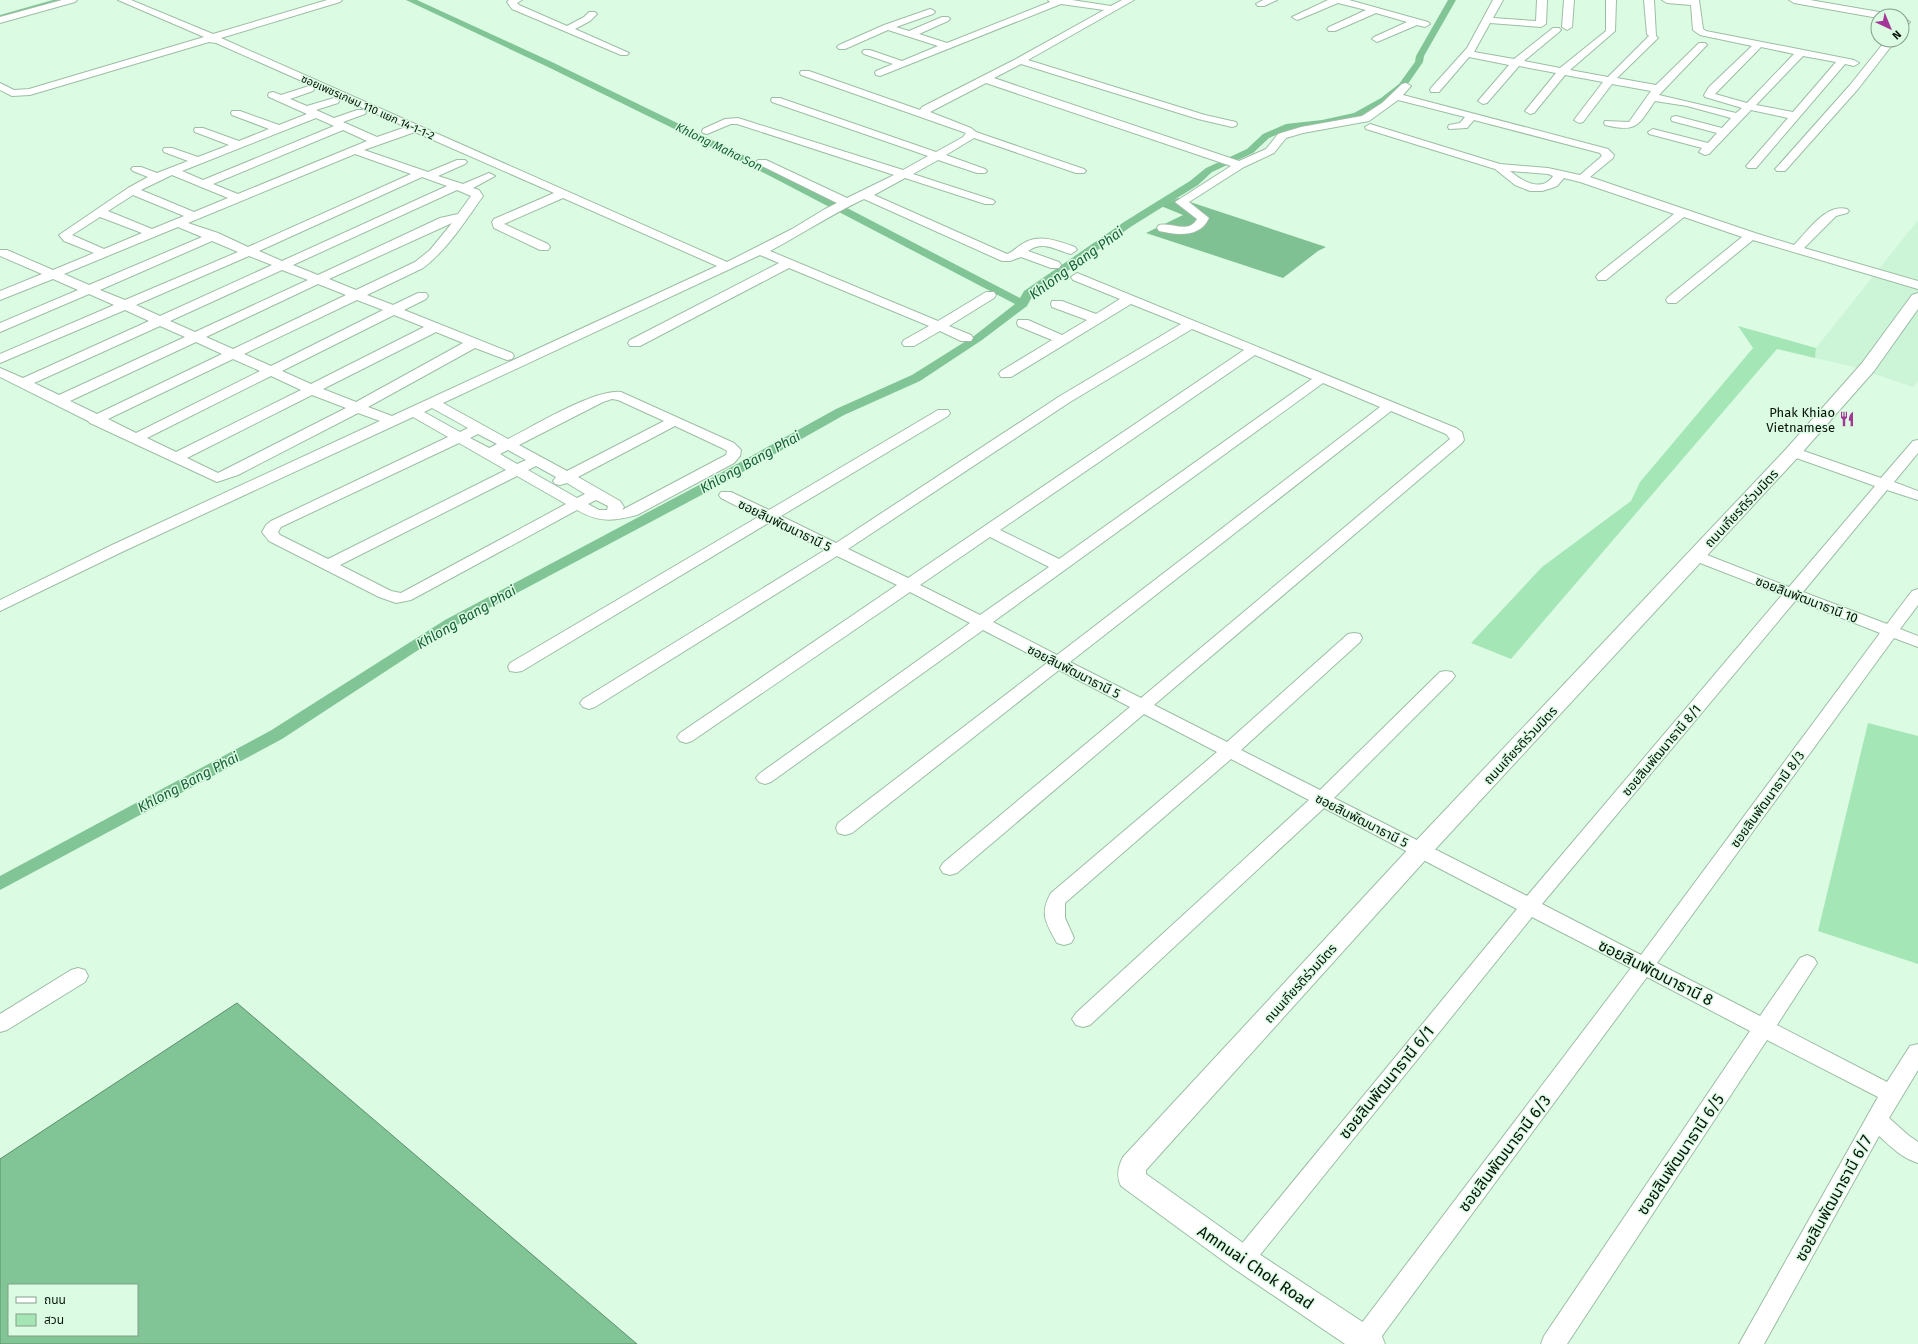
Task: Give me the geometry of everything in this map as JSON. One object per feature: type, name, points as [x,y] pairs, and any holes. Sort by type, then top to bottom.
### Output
[{"type":"street","points":[[0,20],[72,0]]},
{"type":"street","points":[[123,0],[209,38],[337,0]]},
{"type":"street","points":[[517,0],[511,4],[624,53]]},
{"type":"street","points":[[880,73],[1059,0],[1113,9]]},
{"type":"street","points":[[925,114],[925,111],[929,107],[1020,61],[1129,0]]},
{"type":"street","points":[[1261,4],[1272,0]]},
{"type":"street","points":[[1297,16],[1338,0],[1425,24]]},
{"type":"street","points":[[1435,90],[1468,54],[1498,0]]},
{"type":"street","points":[[1487,20],[1541,24],[1542,0]]},
{"type":"street","points":[[1567,27],[1569,0]]},
{"type":"street","points":[[1530,111],[1563,71],[1609,32],[1611,0]]},
{"type":"street","points":[[1579,120],[1610,80],[1652,36],[1649,0]]},
{"type":"street","points":[[1668,0],[1694,1],[1699,32],[1716,37],[1848,62],[1796,116],[1752,166]]},
{"type":"street","points":[[1794,0],[1870,13]]},
{"type":"street","points":[[1332,29],[1375,10]]},
{"type":"street","points":[[1556,10],[1568,12]]},
{"type":"street","points":[[842,48],[887,27],[930,12]]},
{"type":"street","points":[[568,29],[587,19],[592,14]]},
{"type":"street","points":[[910,34],[945,19]]},
{"type":"street","points":[[1377,39],[1415,22]]},
{"type":"street","points":[[887,27],[947,46]]},
{"type":"street","points":[[1483,101],[1517,62],[1556,30]]},
{"type":"street","name":"ซอยเพชรเกษม 110 แยก 14-1-1-2","points":[[0,86],[12,93],[30,92],[209,38],[218,40],[726,266]]},
{"type":"street","points":[[1608,123],[1626,126],[1633,124],[1655,93],[1702,45]]},
{"type":"street","points":[[1758,45],[1713,89],[1709,95],[1725,101],[1796,116]]},
{"type":"street","points":[[1781,169],[1854,87],[1885,48]]},
{"type":"street","points":[[867,52],[902,64]]},
{"type":"street","points":[[1652,132],[1707,149],[1800,53]]},
{"type":"street","points":[[1468,54],[1610,80],[1689,104],[1739,117]]},
{"type":"street","points":[[1020,61],[1202,117],[1232,124]]},
{"type":"street","points":[[805,73],[925,114],[967,130],[972,134],[1080,170]]},
{"type":"street","points":[[985,79],[1233,162]]},
{"type":"street","points":[[1163,228],[1178,231],[1193,228],[1198,225],[1202,218],[1181,202],[1233,162],[1270,151],[1274,148],[1278,140],[1287,134],[1365,119],[1396,96],[1406,86]]},
{"type":"street","points":[[309,89],[277,96],[338,124],[381,139]]},
{"type":"street","points":[[1396,96],[1597,148],[1607,153],[1607,158],[1586,174],[1583,179]]},
{"type":"street","points":[[776,100],[981,171]]},
{"type":"street","points":[[104,253],[68,238],[65,235],[132,190],[157,177],[279,129],[334,101]]},
{"type":"street","points":[[203,184],[338,124],[361,112]]},
{"type":"street","points":[[236,113],[279,129]]},
{"type":"street","points":[[1454,127],[1463,126],[1472,116]]},
{"type":"street","points":[[1676,119],[1724,132]]},
{"type":"street","points":[[707,131],[729,121],[738,121],[989,202]]},
{"type":"street","points":[[2,294],[353,150],[413,127]]},
{"type":"street","points":[[1370,127],[1499,168],[1537,169],[1583,179],[1752,236],[1918,285]]},
{"type":"street","points":[[199,130],[239,145]]},
{"type":"street","points":[[1518,142],[1532,132]]},
{"type":"street","points":[[0,606],[118,548],[760,250],[796,232],[839,207],[865,195],[967,139],[972,134]]},
{"type":"street","points":[[168,150],[198,161]]},
{"type":"street","points":[[95,420],[423,262],[478,196],[476,193],[460,187],[353,150]]},
{"type":"street","points":[[0,359],[424,175],[461,162]]},
{"type":"street","points":[[762,162],[839,207]]},
{"type":"street","points":[[1499,168],[1519,183],[1534,188],[1548,186],[1555,183],[1560,174]]},
{"type":"street","points":[[137,169],[157,177]]},
{"type":"street","points":[[171,171],[238,198]]},
{"type":"street","points":[[23,383],[284,265],[460,187],[489,176]]},
{"type":"street","points":[[132,190],[193,216]]},
{"type":"street","points":[[544,247],[498,225],[498,222],[562,194]]},
{"type":"street","points":[[865,195],[1006,258],[1010,258],[1030,245],[1042,242],[1071,250]]},
{"type":"street","points":[[1796,249],[1832,214],[1843,211]]},
{"type":"street","points":[[99,212],[151,234]]},
{"type":"street","points":[[1602,277],[1682,213]]},
{"type":"street","points":[[58,401],[321,280],[444,221],[462,216]]},
{"type":"street","points":[[178,223],[214,236],[507,356]]},
{"type":"street","points":[[0,328],[214,236]]},
{"type":"street","points":[[1672,300],[1752,236]]},
{"type":"street","points":[[760,250],[966,338]]},
{"type":"street","points":[[1019,252],[1055,266]]},
{"type":"street","points":[[3,253],[125,305],[387,423]]},
{"type":"street","points":[[635,343],[789,263]]},
{"type":"street","points":[[950,868],[1457,440],[1458,435],[1451,431],[1077,277]]},
{"type":"street","points":[[909,343],[990,295]]},
{"type":"street","points":[[135,439],[422,296]]},
{"type":"street","name":"ถนนเกียรติร่วมมิตร","points":[[1143,1188],[1131,1178],[1133,1165],[1421,850],[1793,452],[1868,367],[1918,298]]},
{"type":"street","points":[[1006,374],[1130,299]]},
{"type":"street","points":[[1057,304],[1097,319]]},
{"type":"street","points":[[1022,323],[1063,340]]},
{"type":"street","points":[[589,703],[836,550],[1065,399],[1191,324]]},
{"type":"street","points":[[176,458],[435,327]]},
{"type":"street","points":[[0,372],[211,476],[221,478],[349,407],[475,342]]},
{"type":"street","points":[[686,737],[1253,350]]},
{"type":"street","points":[[764,778],[1322,378]]},
{"type":"street","points":[[413,411],[596,515],[620,515],[632,512],[729,460],[733,456],[734,450],[729,446],[621,396],[612,395],[598,399],[489,454]]},
{"type":"street","points":[[432,402],[615,504],[616,507],[613,514]]},
{"type":"street","points":[[845,828],[1059,663],[1236,523],[1389,406]]},
{"type":"street","points":[[516,667],[943,413]]},
{"type":"street","points":[[548,488],[675,421]]},
{"type":"street","points":[[479,428],[283,520],[270,528],[270,532],[274,538],[386,594],[396,598],[405,597],[596,494]]},
{"type":"street","name":"ซอยสินพัฒนาธานี 8/1","points":[[1530,906],[1918,444]]},
{"type":"street","points":[[1793,452],[1918,496]]},
{"type":"street","points":[[328,565],[536,460]]},
{"type":"street","name":"ซอยสินพัฒนาธานี 5","points":[[726,495],[909,585],[1421,850]]},
{"type":"street","points":[[990,530],[1060,566]]},
{"type":"street","name":"ซอยสินพัฒนาธานี 10","points":[[1696,556],[1918,642]]},
{"type":"street","name":"ซอยสินพัฒนาธานี 8/3","points":[[1644,966],[1918,594]]},
{"type":"street","points":[[1064,938],[1054,918],[1054,907],[1058,898],[1229,751],[1354,638]]},
{"type":"street","points":[[1083,1019],[1322,799],[1446,676]]},
{"type":"street","name":"ซอยสินพัฒนาธานี 8","points":[[1421,850],[1891,1094]]},
{"type":"street","name":"ซอยสินพัฒนาธานี 6/1","points":[[1243,1259],[1530,906]]},
{"type":"street","name":"ซอยสินพัฒนาธานี 6/5","points":[[1553,1344],[1807,963]]},
{"type":"street","name":"ซอยสินพัฒนาธานี 6/3","points":[[1367,1342],[1644,966]]},
{"type":"street","points":[[0,1024],[78,976]]},
{"type":"street","name":"ซอยสินพัฒนาธานี 6/7","points":[[1751,1344],[1891,1094],[1918,1052]]},
{"type":"street","points":[[1877,1120],[1900,1142],[1918,1154]]},
{"type":"street","name":"Amnuai Chok Road","points":[[1143,1188],[1243,1259],[1367,1342]]},
{"type":"shaded area","points":[[1178,198],[1326,247],[1318,251],[1283,278],[1146,233],[1183,215],[1161,206]]},
{"type":"shaded area","points":[[1918,220],[1918,381],[1913,387],[1854,367],[1815,358],[1816,348]]},
{"type":"shaded area","points":[[237,1003],[637,1344],[0,1344],[0,1159]]},
{"type":"green space","points":[[1738,326],[1816,348],[1815,358],[1777,349],[1511,659],[1471,643],[1542,567],[1631,501],[1640,482],[1753,348]]},
{"type":"green space","points":[[1868,723],[1918,736],[1918,964],[1818,931]]},
{"type":"waterway","points":[[0,18],[62,0]]},
{"type":"waterway","name":"Khlong Maha Son","points":[[410,0],[551,65],[774,174],[1023,304]]},
{"type":"waterway","name":"Khlong Bang Phai","points":[[1023,304],[1028,293],[1128,224],[1194,183],[1209,170],[1250,151],[1266,136],[1286,127],[1322,123],[1357,115],[1384,100],[1402,86],[1419,62],[1420,56],[1452,0]]},
{"type":"waterway","name":"Khlong Bang Phai","points":[[0,884],[276,735],[450,623],[704,488],[840,412],[916,378],[978,338],[1023,304]]},
{"type":"place","name":"Phak Khiao Vietnamese","points":[[1847,419]]}]
